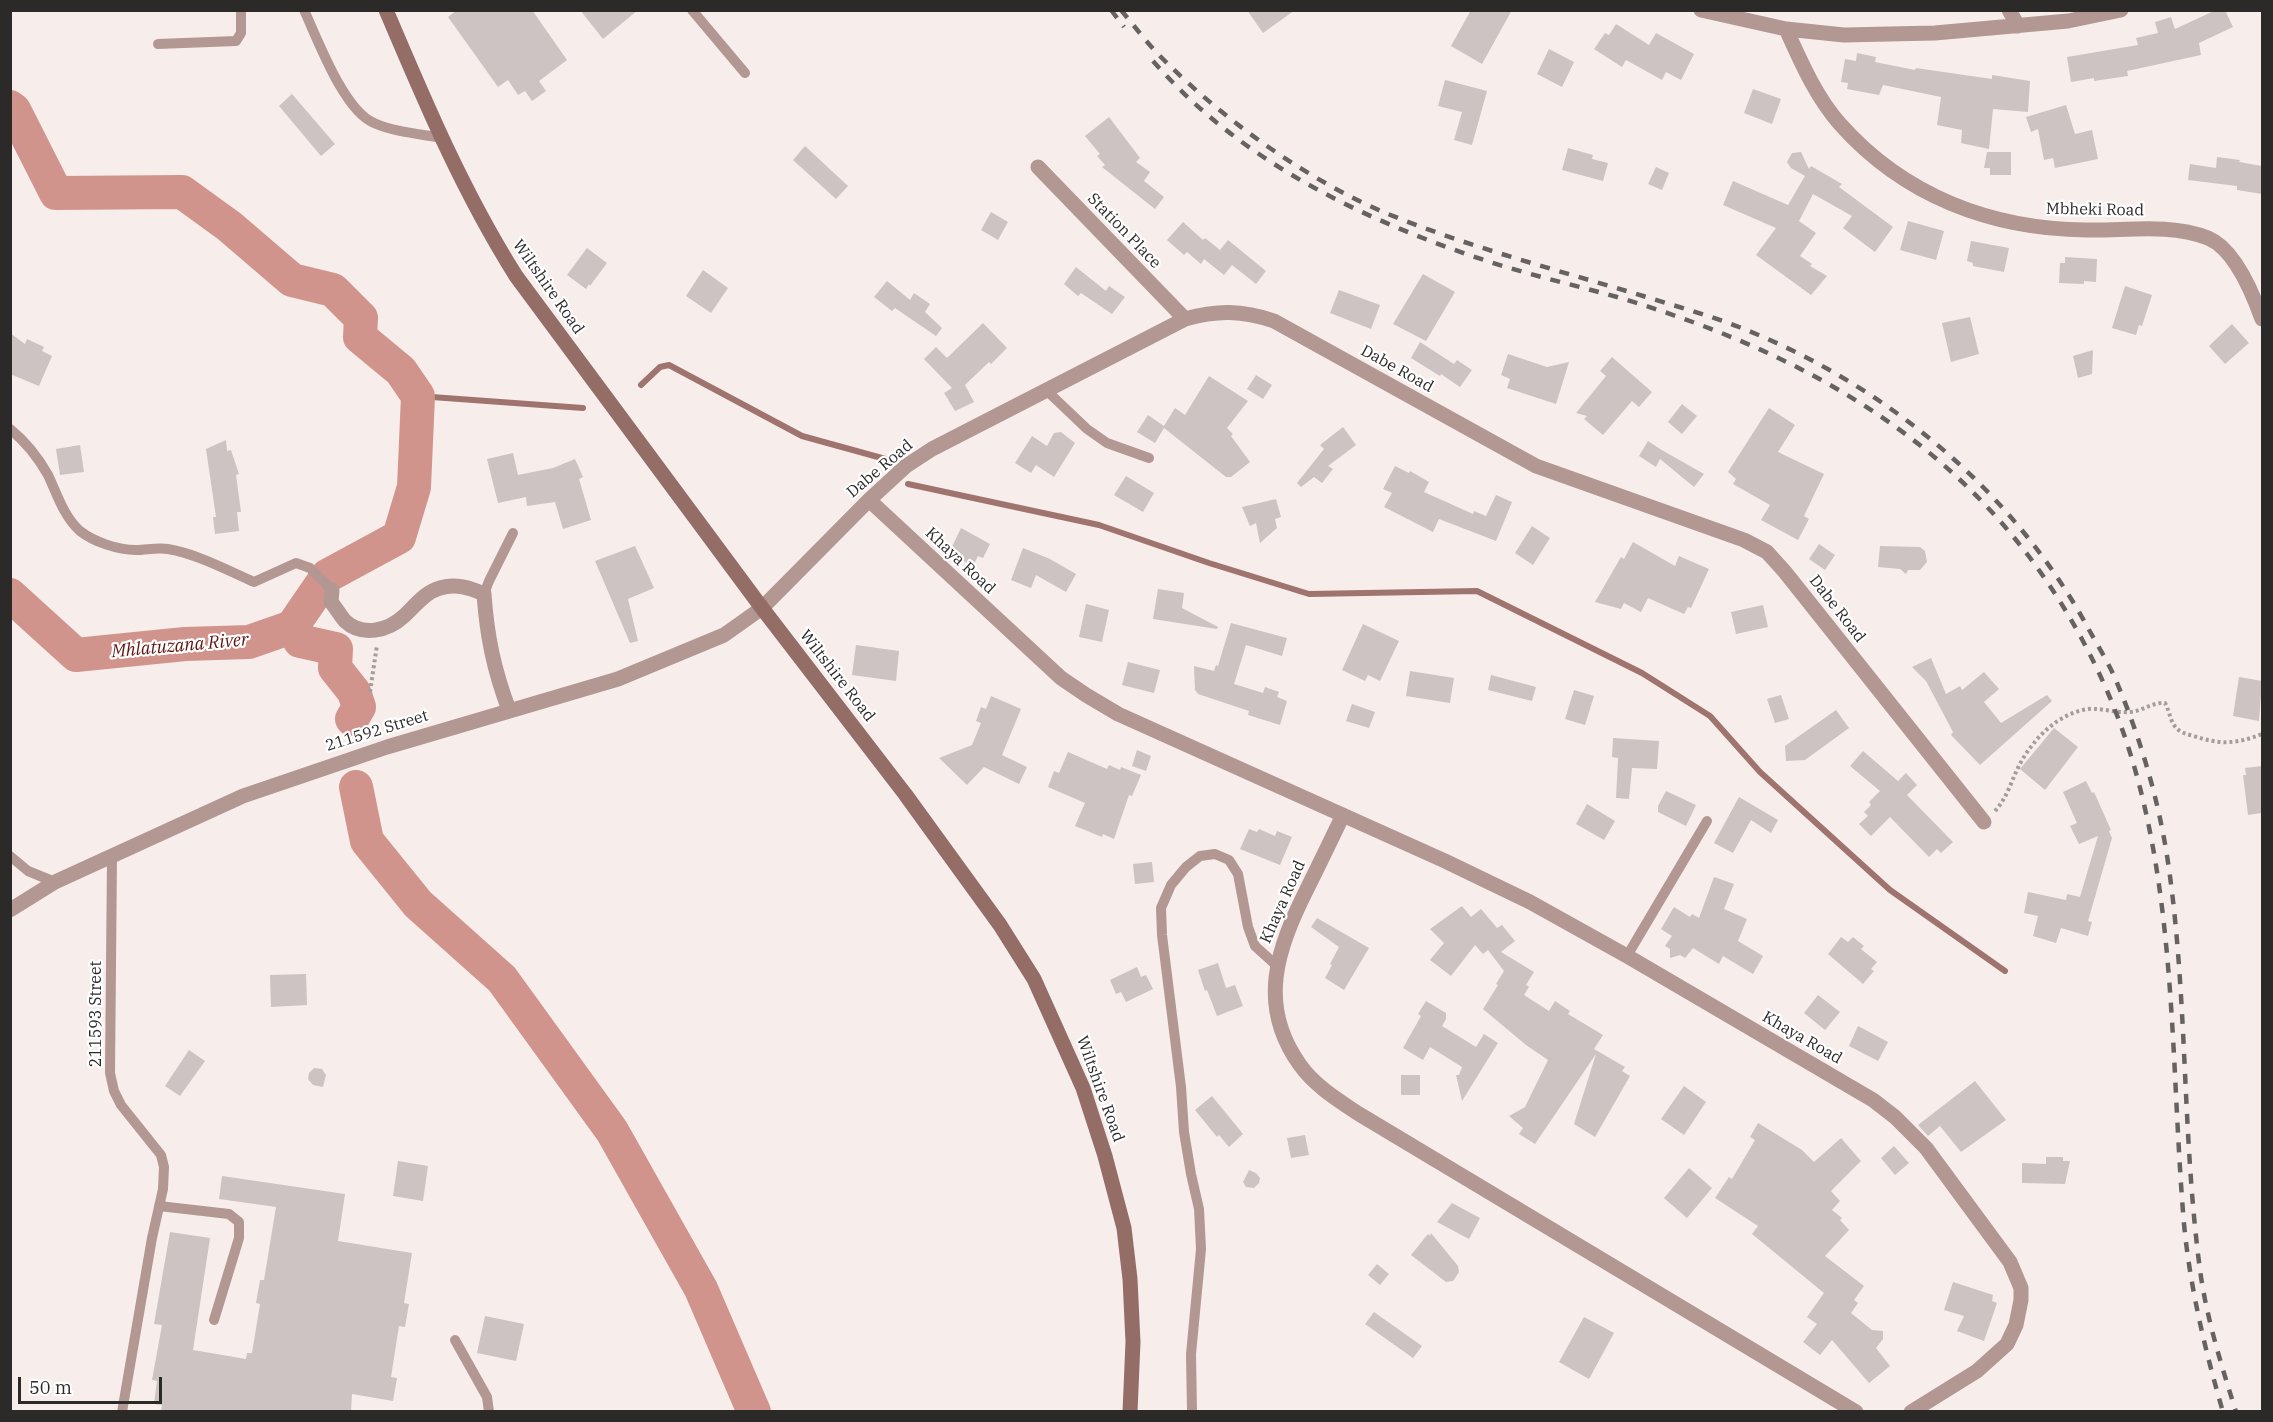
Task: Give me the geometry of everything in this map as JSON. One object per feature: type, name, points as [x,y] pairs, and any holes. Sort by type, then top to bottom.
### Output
[{"type":"street","name":"Wiltshire Road","points":[[386,10],[442,138],[490,235],[516,276],[762,608],[906,794],[1000,925],[1034,979],[1083,1088],[1105,1156],[1124,1228],[1130,1279],[1132,1331],[1130,1412]]},
{"type":"street","points":[[1701,10],[1786,29],[1844,35],[1935,33],[2018,26],[2068,21],[2121,10]]},
{"type":"street","points":[[2009,10],[2018,26]]},
{"type":"street","name":"Mbheki Road","points":[[1786,29],[1809,78],[1840,124],[1879,163],[1922,190],[1967,210],[2009,224],[2088,230],[2135,228],[2188,232],[2210,239],[2231,258],[2244,276],[2262,319]]},
{"type":"street","name":"Station Place","points":[[1038,167],[1185,320]]},
{"type":"street","name":"Dabe Road","points":[[762,608],[869,500],[906,466],[932,449],[1185,320],[1201,314],[1251,313],[1274,321],[1536,466],[1726,532],[1767,552],[1984,822]]},
{"type":"street","name":"Khaya Road","points":[[869,500],[1033,653],[1086,695],[1118,714],[1519,897],[1628,956],[1873,1100],[1895,1117],[1926,1148],[2010,1262],[2021,1288],[2016,1325],[2007,1344],[1977,1371],[1911,1412]]},
{"type":"street","points":[[332,590],[331,602],[346,622],[370,631],[380,630],[397,622],[423,598],[439,588],[455,585],[468,587],[484,594],[489,646],[497,678],[509,710]]},
{"type":"street","name":"211592 Street","points":[[10,910],[55,882],[243,796],[387,747],[618,679],[724,635],[762,608]]},
{"type":"street","name":"Khaya Road","points":[[1343,815],[1295,912],[1276,964],[1275,1008],[1284,1038],[1300,1066],[1327,1092],[1472,1183],[1856,1412]]},
{"type":"lane","points":[[158,44],[236,41],[241,33],[241,10]]},
{"type":"lane","points":[[304,10],[347,100],[361,116],[374,124],[442,138]]},
{"type":"lane","points":[[692,10],[745,73]]},
{"type":"lane","points":[[1046,390],[1087,429],[1107,443],[1149,458]]},
{"type":"lane","points":[[10,429],[38,458],[69,517],[79,530],[90,538],[116,548],[167,549],[194,557],[254,582],[296,563],[310,568],[332,590]]},
{"type":"lane","points":[[484,594],[513,533]]},
{"type":"lane","points":[[1628,956],[1707,821]]},
{"type":"lane","points":[[1192,1412],[1191,1354],[1201,1248],[1199,1209],[1184,1132],[1181,1088],[1161,934],[1161,908],[1171,885],[1186,867],[1200,856],[1215,854],[1229,860],[1238,874],[1248,927],[1255,946],[1276,964]]},
{"type":"lane","points":[[10,856],[28,872],[55,882]]},
{"type":"lane","name":"211593 Street","points":[[112,857],[110,1073],[114,1091],[121,1105],[162,1155],[164,1178],[159,1206]]},
{"type":"lane","points":[[122,1412],[159,1206],[230,1214],[239,1222],[239,1238],[214,1320]]},
{"type":"lane","points":[[455,1340],[487,1397],[489,1412]]},
{"type":"path","points":[[370,692],[380,630]]},
{"type":"path","points":[[1984,822],[2000,806],[2022,760],[2040,737],[2054,723],[2070,715],[2088,710],[2128,712],[2157,703],[2165,703],[2175,727],[2198,738],[2215,743],[2228,743],[2262,734]]},
{"type":"building","points":[[457,10],[532,10],[567,60],[539,81],[546,91],[532,101],[525,91],[518,95],[508,80],[498,87],[448,17]]},
{"type":"building","points":[[580,10],[638,10],[603,39]]},
{"type":"building","points":[[1247,10],[1295,10],[1263,33]]},
{"type":"building","points":[[1471,10],[1512,10],[1482,64],[1451,46]]},
{"type":"building","points":[[2216,10],[2225,10],[2233,27],[2199,43],[2201,55],[2127,71],[2128,76],[2071,82],[2067,57],[2138,45],[2136,38],[2158,33],[2155,22],[2171,17],[2175,29]]},
{"type":"building","points":[[1616,24],[1649,45],[1656,33],[1694,54],[1681,80],[1666,72],[1662,80],[1626,60],[1622,67],[1594,49],[1605,33],[1609,35]]},
{"type":"building","points":[[1549,49],[1574,62],[1562,87],[1537,74]]},
{"type":"building","points":[[1857,53],[1876,57],[1875,62],[1915,70],[1916,68],[1992,79],[1992,75],[2030,81],[2028,112],[1993,109],[1989,149],[1961,143],[1962,130],[1937,125],[1941,97],[1883,85],[1879,95],[1847,89],[1848,83],[1841,82],[1845,59],[1856,61]]},
{"type":"building","points":[[1445,80],[1487,91],[1472,145],[1454,140],[1462,112],[1438,106]]},
{"type":"building","points":[[1753,89],[1781,99],[1772,124],[1744,113]]},
{"type":"building","points":[[292,94],[335,144],[321,156],[279,106]]},
{"type":"building","points":[[2066,105],[2075,134],[2092,130],[2098,159],[2055,168],[2053,158],[2044,160],[2038,129],[2031,132],[2026,117]]},
{"type":"building","points":[[1109,117],[1140,158],[1136,162],[1150,172],[1144,181],[1164,197],[1155,209],[1102,167],[1105,165],[1097,156],[1100,154],[1085,136]]},
{"type":"building","points":[[805,146],[848,186],[836,199],[793,160]]},
{"type":"building","points":[[1568,148],[1593,155],[1592,159],[1608,163],[1603,181],[1562,170]]},
{"type":"building","points":[[1801,152],[1809,169],[1811,166],[1842,184],[1839,187],[1893,227],[1875,252],[1843,228],[1852,216],[1813,194],[1799,221],[1816,233],[1800,256],[1812,264],[1810,266],[1827,276],[1811,295],[1756,255],[1776,228],[1723,205],[1733,181],[1788,205],[1805,176],[1791,168],[1787,162],[1792,153]]},
{"type":"building","points":[[1987,152],[2011,152],[2011,175],[1990,175],[1990,168],[1984,168]]},
{"type":"building","points":[[2217,157],[2262,166],[2262,194],[2237,190],[2237,186],[2188,180],[2190,164],[2216,168]]},
{"type":"building","points":[[1656,167],[1669,173],[1662,190],[1648,184]]},
{"type":"building","points":[[991,212],[1008,222],[998,240],[981,230]]},
{"type":"building","points":[[1908,221],[1944,231],[1936,260],[1900,250]]},
{"type":"building","points":[[1183,222],[1203,240],[1205,238],[1220,250],[1228,240],[1266,271],[1256,284],[1232,265],[1224,275],[1204,259],[1201,264],[1187,252],[1184,255],[1167,240]]},
{"type":"building","points":[[1971,241],[2009,248],[2004,272],[1973,266],[1973,263],[1967,261]]},
{"type":"building","points":[[587,248],[607,263],[586,289],[567,275]]},
{"type":"building","points":[[2065,257],[2097,259],[2096,282],[2059,283],[2060,263],[2065,263]]},
{"type":"building","points":[[1076,267],[1106,291],[1109,286],[1125,297],[1112,314],[1081,293],[1078,296],[1064,284]]},
{"type":"building","points":[[703,270],[728,288],[711,313],[686,296]]},
{"type":"building","points":[[1423,274],[1455,292],[1426,341],[1393,324]]},
{"type":"building","points":[[887,281],[910,300],[914,293],[930,304],[925,312],[942,328],[936,336],[895,308],[892,311],[874,297]]},
{"type":"building","points":[[2125,286],[2152,295],[2142,326],[2139,325],[2136,335],[2112,328]]},
{"type":"building","points":[[1339,290],[1380,305],[1371,329],[1330,313]]},
{"type":"building","points":[[1970,317],[1979,354],[1951,362],[1942,323]]},
{"type":"building","points":[[983,323],[1007,348],[965,385],[974,402],[955,411],[944,393],[952,388],[924,359],[936,347],[947,358]]},
{"type":"building","points":[[2232,324],[2249,343],[2225,364],[2209,346]]},
{"type":"building","points":[[10,333],[25,344],[27,339],[44,347],[42,351],[52,356],[39,386],[10,374]]},
{"type":"building","points":[[1420,342],[1454,364],[1457,360],[1472,370],[1460,387],[1411,358]]},
{"type":"building","points":[[2093,350],[2092,374],[2078,378],[2073,356]]},
{"type":"building","points":[[1508,354],[1547,367],[1569,362],[1556,404],[1507,388],[1510,379],[1501,375]]},
{"type":"building","points":[[1612,357],[1652,392],[1639,407],[1632,401],[1603,435],[1584,419],[1587,416],[1576,413],[1606,376],[1600,371]]},
{"type":"building","points":[[1256,375],[1272,385],[1263,399],[1247,389]]},
{"type":"building","points":[[1209,376],[1248,401],[1227,428],[1250,462],[1231,477],[1226,477],[1164,428],[1155,443],[1137,432],[1148,415],[1164,426],[1175,408],[1185,415]]},
{"type":"building","points":[[1682,404],[1697,416],[1682,434],[1668,422]]},
{"type":"building","points":[[1769,408],[1795,425],[1778,452],[1824,474],[1804,516],[1809,519],[1798,540],[1761,520],[1770,505],[1733,484],[1736,479],[1728,472]]},
{"type":"building","points":[[1343,427],[1356,445],[1328,466],[1333,469],[1322,483],[1314,477],[1301,487],[1297,483],[1324,449],[1320,445]]},
{"type":"building","points":[[1061,432],[1075,443],[1054,477],[1036,465],[1031,473],[1015,463],[1032,436],[1047,446],[1054,433]]},
{"type":"building","points":[[226,440],[227,451],[231,450],[239,474],[236,475],[241,512],[237,512],[239,531],[215,534],[213,517],[216,517],[206,449]]},
{"type":"building","points":[[1648,441],[1704,474],[1694,487],[1660,459],[1656,467],[1639,456]]},
{"type":"building","points":[[80,445],[84,472],[60,475],[56,449]]},
{"type":"building","points":[[513,453],[518,475],[553,468],[575,459],[583,477],[579,479],[591,520],[563,529],[555,502],[527,506],[526,497],[498,503],[487,459]]},
{"type":"building","points":[[1395,466],[1409,473],[1410,471],[1429,482],[1424,492],[1473,514],[1474,511],[1486,516],[1496,495],[1512,502],[1496,541],[1439,519],[1433,532],[1384,507],[1392,493],[1383,489]]},
{"type":"building","points":[[1126,476],[1154,493],[1143,512],[1114,495]]},
{"type":"building","points":[[1276,499],[1281,517],[1275,519],[1277,528],[1260,543],[1256,523],[1250,526],[1242,507]]},
{"type":"building","points":[[1532,526],[1550,538],[1533,565],[1515,553]]},
{"type":"building","points":[[961,528],[990,544],[983,558],[978,556],[973,566],[949,553]]},
{"type":"building","points":[[1633,542],[1675,566],[1679,556],[1709,569],[1691,608],[1688,607],[1684,614],[1648,598],[1641,612],[1624,603],[1621,609],[1595,602],[1621,557],[1624,559]]},
{"type":"building","points":[[1819,544],[1835,555],[1825,570],[1809,559]]},
{"type":"building","points":[[635,546],[654,588],[628,599],[638,641],[630,643],[595,561]]},
{"type":"building","points":[[1880,546],[1920,547],[1925,551],[1927,562],[1920,570],[1908,570],[1906,574],[1900,569],[1878,567]]},
{"type":"building","points":[[1023,548],[1050,559],[1076,574],[1066,592],[1036,575],[1031,588],[1011,580]]},
{"type":"building","points":[[1158,589],[1184,593],[1182,608],[1218,627],[1217,629],[1153,619]]},
{"type":"building","points":[[1086,604],[1109,610],[1102,642],[1079,637]]},
{"type":"building","points":[[1763,605],[1768,627],[1736,634],[1731,612]]},
{"type":"building","points":[[1231,623],[1287,638],[1282,656],[1246,645],[1234,684],[1263,693],[1265,687],[1279,692],[1277,697],[1287,701],[1280,725],[1248,715],[1249,711],[1198,694],[1195,690],[1194,666],[1214,671],[1216,665],[1218,666]]},
{"type":"building","points":[[1363,624],[1399,641],[1380,681],[1368,675],[1365,681],[1342,670]]},
{"type":"building","points":[[856,645],[899,651],[896,681],[852,675]]},
{"type":"building","points":[[1931,658],[1946,694],[1960,686],[1962,690],[1984,672],[1999,689],[1984,702],[2001,723],[2047,695],[2052,701],[1980,765],[1951,735],[1953,732],[1926,681],[1912,667]]},
{"type":"building","points":[[1128,662],[1160,670],[1154,693],[1122,685]]},
{"type":"building","points":[[1410,671],[1454,678],[1450,703],[1406,696]]},
{"type":"building","points":[[1491,675],[1536,687],[1532,701],[1488,690]]},
{"type":"building","points":[[2239,677],[2262,681],[2259,721],[2233,716]]},
{"type":"building","points":[[1574,690],[1594,696],[1585,725],[1565,719]]},
{"type":"building","points":[[1781,695],[1789,719],[1775,723],[1767,699]]},
{"type":"building","points":[[991,696],[1021,709],[1002,755],[1027,767],[1019,784],[984,767],[967,785],[939,758],[972,745],[981,723],[976,721],[981,707],[986,709]]},
{"type":"building","points":[[1352,704],[1375,712],[1369,728],[1346,721]]},
{"type":"building","points":[[1836,710],[1849,728],[1805,760],[1786,761],[1785,746]]},
{"type":"building","points":[[2054,728],[2078,747],[2045,790],[2020,769]]},
{"type":"building","points":[[1613,738],[1659,741],[1657,769],[1632,768],[1629,799],[1616,798],[1618,758],[1612,757]]},
{"type":"building","points":[[1137,750],[1151,756],[1146,771],[1132,766]]},
{"type":"building","points":[[1863,751],[1898,781],[1906,773],[1917,785],[1907,795],[1953,842],[1941,853],[1937,849],[1929,857],[1890,817],[1871,836],[1859,824],[1868,816],[1864,812],[1871,805],[1869,802],[1880,791],[1850,766]]},
{"type":"building","points":[[1068,752],[1107,769],[1109,765],[1120,770],[1121,767],[1141,775],[1132,796],[1129,795],[1114,839],[1103,834],[1102,837],[1075,826],[1085,803],[1048,787],[1054,771],[1059,773]]},
{"type":"building","points":[[2262,766],[2262,813],[2248,815],[2243,775],[2246,775],[2245,768]]},
{"type":"building","points":[[2086,781],[2092,793],[2094,792],[2111,830],[2109,831],[2112,838],[2088,921],[2092,922],[2088,936],[2061,928],[2056,943],[2033,936],[2038,916],[2024,913],[2028,892],[2066,900],[2067,894],[2080,897],[2098,836],[2079,844],[2070,826],[2077,823],[2063,792]]},
{"type":"building","points":[[1666,791],[1696,805],[1686,826],[1658,812],[1658,806]]},
{"type":"building","points":[[1739,797],[1778,820],[1771,833],[1751,820],[1733,853],[1714,843]]},
{"type":"building","points":[[1587,804],[1615,821],[1604,840],[1576,824]]},
{"type":"building","points":[[1249,829],[1257,832],[1259,829],[1275,836],[1277,831],[1292,837],[1280,865],[1240,849]]},
{"type":"building","points":[[1152,862],[1154,882],[1135,884],[1133,864]]},
{"type":"building","points":[[1714,877],[1734,884],[1724,909],[1747,919],[1738,941],[1763,956],[1753,974],[1723,956],[1719,964],[1693,948],[1685,958],[1680,955],[1670,958],[1670,949],[1665,946],[1672,936],[1661,929],[1674,907],[1690,917],[1692,914],[1699,918]]},
{"type":"building","points":[[1462,906],[1471,917],[1481,909],[1497,928],[1502,925],[1515,941],[1501,952],[1534,972],[1526,985],[1529,987],[1524,995],[1549,1011],[1555,1001],[1570,1011],[1568,1014],[1603,1035],[1594,1049],[1625,1067],[1622,1071],[1630,1076],[1595,1137],[1574,1124],[1596,1054],[1535,1144],[1519,1134],[1523,1128],[1509,1116],[1525,1107],[1548,1060],[1483,1009],[1504,971],[1488,950],[1483,954],[1475,945],[1451,976],[1430,960],[1444,943],[1430,929]]},
{"type":"building","points":[[1317,918],[1369,948],[1344,990],[1325,978],[1339,947],[1311,927]]},
{"type":"building","points":[[1841,937],[1848,942],[1853,937],[1864,946],[1861,949],[1877,962],[1871,969],[1874,971],[1863,984],[1828,954]]},
{"type":"building","points":[[1218,963],[1226,988],[1235,985],[1243,1006],[1217,1016],[1198,970]]},
{"type":"building","points":[[1137,967],[1141,977],[1146,975],[1153,989],[1126,1002],[1121,992],[1116,994],[1110,980]]},
{"type":"building","points":[[306,974],[307,1005],[271,1007],[270,975]]},
{"type":"building","points":[[1818,995],[1840,1012],[1825,1030],[1804,1013]]},
{"type":"building","points":[[1426,1001],[1446,1013],[1442,1026],[1476,1047],[1484,1034],[1498,1043],[1462,1101],[1456,1075],[1459,1075],[1462,1067],[1430,1047],[1423,1060],[1403,1048],[1421,1016],[1418,1014]]},
{"type":"building","points":[[1858,1026],[1888,1042],[1878,1061],[1849,1046]]},
{"type":"building","points":[[189,1050],[205,1061],[180,1096],[165,1086]]},
{"type":"building","points":[[314,1068],[322,1069],[326,1075],[323,1087],[313,1085],[308,1079],[309,1073]]},
{"type":"building","points":[[1401,1075],[1420,1075],[1420,1095],[1401,1095]]},
{"type":"building","points":[[1975,1081],[2006,1120],[1961,1152],[1940,1126],[1928,1136],[1918,1125]]},
{"type":"building","points":[[1684,1086],[1706,1102],[1684,1135],[1661,1119]]},
{"type":"building","points":[[1212,1096],[1243,1134],[1229,1147],[1219,1135],[1217,1137],[1195,1110]]},
{"type":"building","points":[[1758,1123],[1802,1150],[1814,1162],[1841,1138],[1861,1161],[1831,1191],[1840,1201],[1832,1210],[1842,1218],[1840,1220],[1849,1230],[1825,1256],[1864,1286],[1854,1300],[1858,1303],[1851,1313],[1872,1330],[1883,1331],[1883,1339],[1876,1348],[1890,1366],[1869,1383],[1832,1340],[1820,1355],[1803,1342],[1817,1324],[1807,1317],[1824,1293],[1752,1234],[1758,1226],[1715,1198],[1729,1177],[1732,1179],[1755,1140],[1750,1137]]},
{"type":"building","points":[[1305,1135],[1309,1155],[1291,1158],[1287,1138]]},
{"type":"building","points":[[1894,1146],[1909,1163],[1895,1175],[1881,1158]]},
{"type":"building","points":[[2046,1157],[2063,1157],[2063,1161],[2070,1161],[2065,1184],[2022,1183],[2022,1163],[2046,1164]]},
{"type":"building","points":[[398,1161],[428,1166],[423,1201],[393,1196]]},
{"type":"building","points":[[1689,1168],[1712,1188],[1687,1218],[1664,1198]]},
{"type":"building","points":[[1249,1170],[1260,1178],[1254,1188],[1246,1187],[1243,1182]]},
{"type":"building","points":[[222,1176],[345,1194],[338,1241],[412,1253],[404,1303],[409,1304],[405,1327],[399,1326],[391,1377],[397,1378],[393,1401],[352,1394],[351,1412],[161,1412],[162,1405],[154,1404],[157,1381],[152,1380],[162,1325],[154,1324],[170,1232],[210,1238],[193,1350],[246,1359],[247,1353],[252,1353],[260,1304],[256,1303],[260,1280],[264,1280],[276,1207],[219,1199]]},
{"type":"building","points":[[1452,1203],[1480,1218],[1469,1239],[1437,1222]]},
{"type":"building","points":[[1431,1233],[1458,1266],[1459,1272],[1453,1281],[1446,1282],[1411,1255]]},
{"type":"building","points":[[1377,1264],[1389,1274],[1380,1285],[1368,1275]]},
{"type":"building","points":[[1953,1282],[1993,1295],[1992,1301],[1997,1303],[1984,1341],[1957,1331],[1964,1316],[1944,1310]]},
{"type":"building","points":[[1374,1312],[1422,1346],[1413,1358],[1365,1324]]},
{"type":"building","points":[[485,1316],[524,1324],[516,1361],[477,1353]]},
{"type":"building","points":[[1584,1317],[1614,1333],[1589,1379],[1559,1362]]},
{"type":"waterway","name":"Mhlatuzana River","points":[[10,107],[14,110],[56,193],[182,192],[229,226],[292,280],[333,290],[361,318],[360,337],[401,371],[418,396],[414,487],[399,537],[327,576],[292,627],[249,642],[185,644],[76,655],[10,595]]},
{"type":"waterway","points":[[641,385],[660,367],[669,365],[802,436],[889,460]]},
{"type":"waterway","points":[[418,396],[583,408]]},
{"type":"waterway","points":[[908,484],[1099,525],[1309,594],[1477,591],[1642,673],[1710,716],[1760,772],[1890,890],[2005,971]]},
{"type":"waterway","points":[[292,627],[300,641],[336,649],[335,668],[354,692],[359,707],[352,719]]},
{"type":"waterway","points":[[356,787],[367,841],[418,904],[502,979],[612,1131],[701,1289],[754,1412]]},
{"type":"railway","points":[[1111,10],[1124,27]]},
{"type":"railway","points":[[1121,10],[1161,57],[1191,85],[1243,128],[1299,168],[1358,200],[1420,227],[1707,316],[1739,327],[1792,351],[1844,378],[1893,410],[1939,446],[1982,486],[2021,529],[2056,576],[2112,671],[2133,724],[2155,796],[2169,869],[2175,920],[2191,1175],[2201,1277],[2211,1328],[2236,1412]]},
{"type":"railway","points":[[1153,61],[1188,97],[1225,129],[1306,184],[1350,206],[1395,227],[1487,261],[1617,297],[1698,324],[1774,356],[1845,394],[1910,438],[1969,489],[2022,548],[2069,616],[2108,693],[2131,756],[2148,821],[2167,954],[2179,1157],[2187,1248],[2199,1318],[2223,1412]]}]
